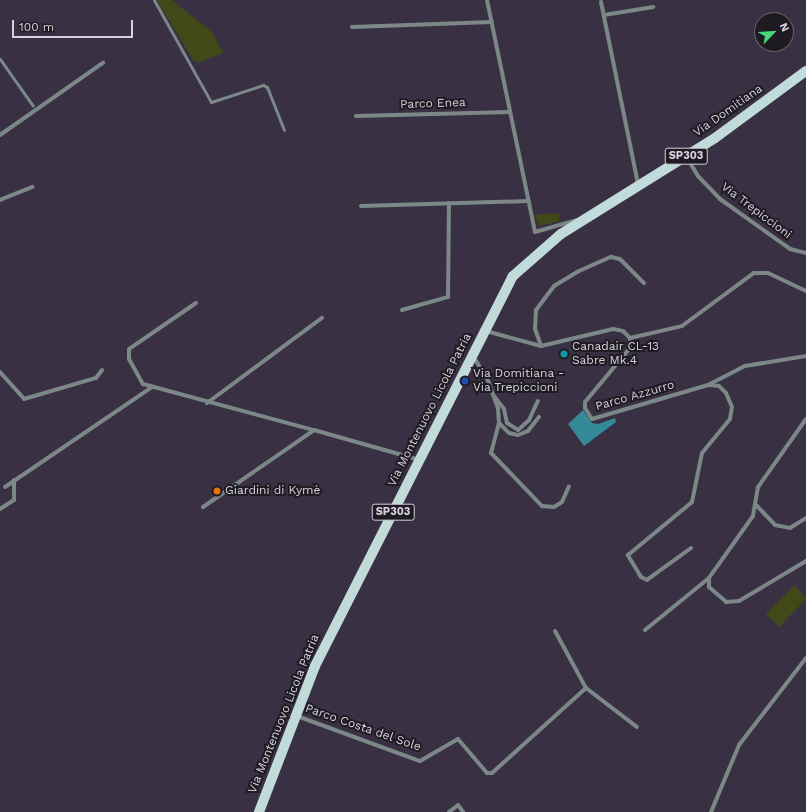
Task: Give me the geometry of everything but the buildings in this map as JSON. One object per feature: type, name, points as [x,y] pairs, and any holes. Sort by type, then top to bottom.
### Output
[{"type":"main road","name":"Via Domitiana","points":[[561,234],[686,156],[806,71]]},
{"type":"main road","name":"Via Montenuovo Licola Patria","points":[[258,812],[295,715],[344,606],[513,276],[561,234]]},
{"type":"street","points":[[487,0],[535,232],[590,216]]},
{"type":"street","points":[[601,2],[639,186]]},
{"type":"street","points":[[604,15],[653,7]]},
{"type":"street","points":[[352,27],[492,22]]},
{"type":"street","points":[[0,135],[103,63]]},
{"type":"street","name":"Parco Enea","points":[[356,116],[510,112]]},
{"type":"street","name":"Via Trepiccioni","points":[[686,156],[698,176],[720,198],[790,249],[806,253]]},
{"type":"street","points":[[0,200],[32,187]]},
{"type":"street","points":[[362,206],[528,201]]},
{"type":"street","points":[[402,310],[448,297],[449,203]]},
{"type":"street","points":[[541,346],[535,329],[536,310],[554,286],[578,271],[616,258],[644,283]]},
{"type":"street","points":[[486,331],[541,346],[613,329],[623,331],[630,338],[682,326],[754,273],[768,273],[806,291]]},
{"type":"street","points":[[196,303],[129,348],[129,359],[143,384],[207,403],[314,430],[420,460]]},
{"type":"street","points":[[207,403],[322,318]]},
{"type":"street","name":"Parco Azzurro","points":[[630,338],[630,348],[585,402],[585,408],[592,418],[708,385],[745,366],[806,356]]},
{"type":"street","points":[[473,356],[493,395],[504,409],[508,423],[518,430],[530,420],[538,401]]},
{"type":"street","points":[[0,372],[24,399],[96,378],[102,370]]},
{"type":"street","points":[[691,548],[647,580],[641,577],[628,555],[692,502],[702,453],[730,419],[732,407],[719,386],[708,385]]},
{"type":"street","points":[[5,486],[152,387]]},
{"type":"street","points":[[493,395],[499,423],[491,453],[542,506],[554,506],[562,502],[569,486]]},
{"type":"street","points":[[499,423],[509,433],[518,435],[528,432],[540,417]]},
{"type":"street","points":[[645,630],[709,578],[753,516],[758,487],[806,419]]},
{"type":"street","points":[[203,507],[314,430]]},
{"type":"street","points":[[0,509],[14,500],[14,480]]},
{"type":"street","points":[[755,504],[775,525],[790,528],[806,518]]},
{"type":"street","points":[[709,578],[709,587],[718,598],[726,602],[739,601],[806,561]]},
{"type":"street","points":[[555,630],[586,688],[637,727]]},
{"type":"street","points":[[711,812],[739,745],[806,658]]},
{"type":"street","name":"Parco Costa del Sole","points":[[295,715],[420,761],[458,739],[487,773],[492,773],[586,688]]},
{"type":"street","points":[[449,812],[458,805],[463,812]]},
{"type":"lane","points":[[154,0],[211,102],[263,85],[267,87],[284,130]]},
{"type":"lane","points":[[0,59],[33,106]]},
{"type":"green space","points":[[157,0],[172,0],[213,33],[223,53],[198,63],[193,60]]},
{"type":"green space","points":[[559,213],[559,221],[539,226],[534,215]]},
{"type":"green space","points":[[795,585],[806,599],[779,627],[766,614]]},
{"type":"water","points":[[583,410],[592,423],[598,424],[615,418],[616,422],[584,446],[568,424]]},
{"type":"place","name":"Canadair CL-13 Sabre Mk.4","points":[[564,354]]},
{"type":"place","name":"Via Domitiana - Via Trepiccioni","points":[[465,381]]},
{"type":"place","name":"Giardini di Kymè","points":[[217,491]]}]
